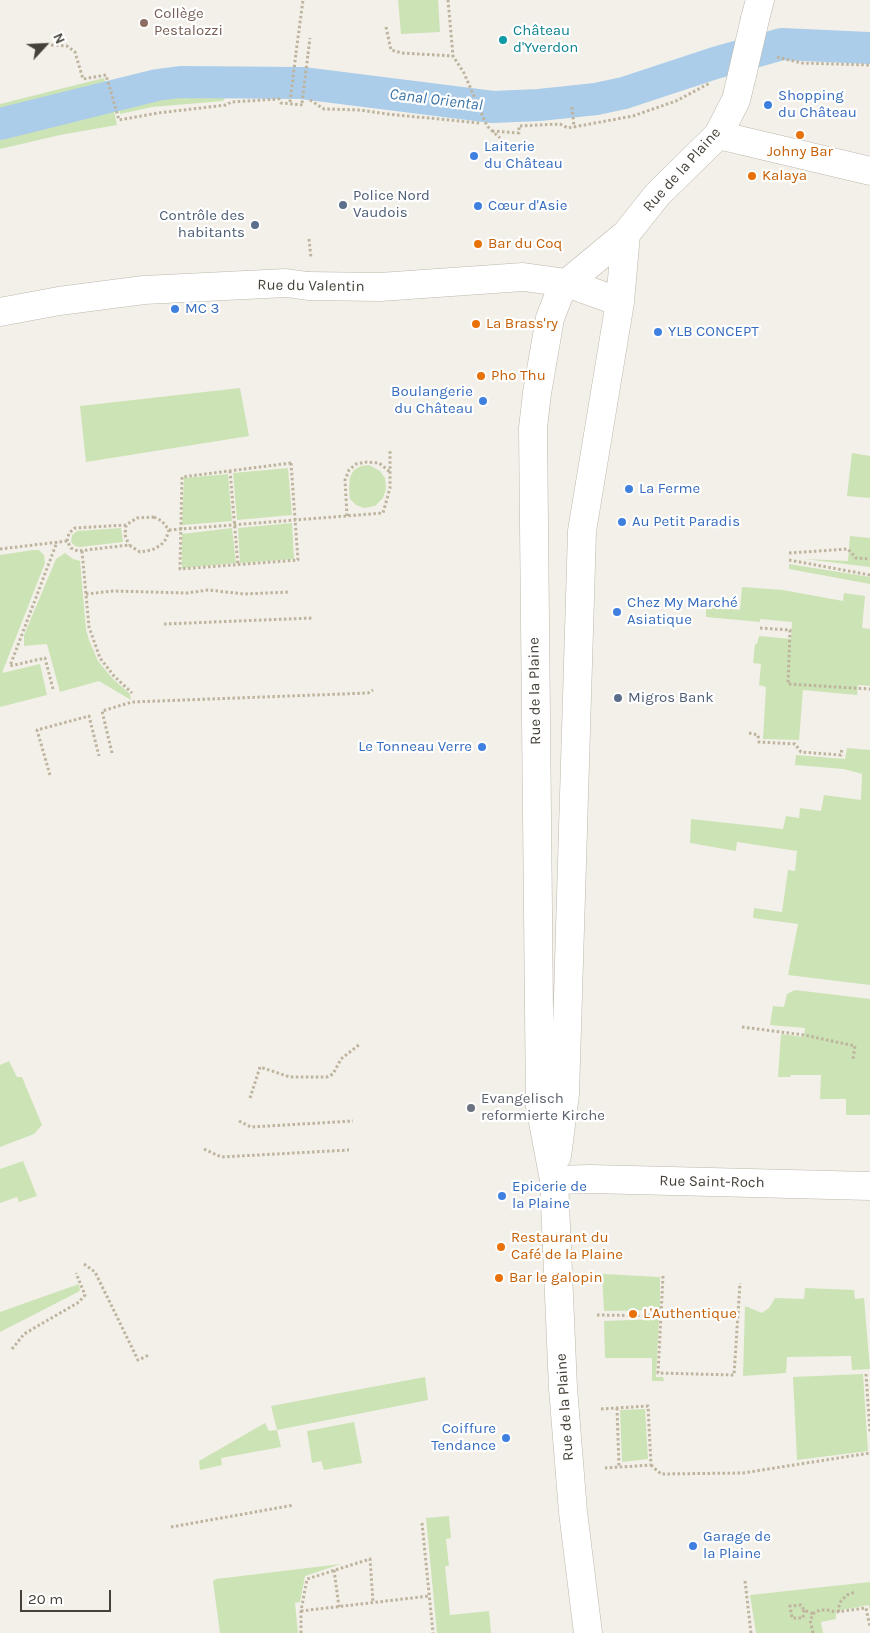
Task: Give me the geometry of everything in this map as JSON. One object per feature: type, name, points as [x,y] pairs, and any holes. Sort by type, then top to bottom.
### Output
[{"type":"street","name":"Rue de la Plaine","points":[[588,1633],[573,1512],[563,1388],[554,1180],[540,1106],[534,428],[537,393],[550,318],[559,295],[567,283],[626,234],[657,195],[718,135],[736,100],[758,9]]},
{"type":"street","points":[[718,135],[870,172]]},
{"type":"street","name":"Rue de la Plaine","points":[[554,1180],[565,1094],[582,531],[620,302],[626,234]]},
{"type":"street","name":"Rue du Valentin","points":[[0,312],[144,290],[286,283],[308,286],[380,286],[523,277],[567,283],[620,302]]},
{"type":"street","name":"Rue Saint-Roch","points":[[554,1180],[591,1179],[870,1186]]},
{"type":"path","points":[[290,104],[303,0]]},
{"type":"path","points":[[448,0],[453,56],[464,74],[487,126],[500,138]]},
{"type":"path","points":[[386,27],[391,50],[402,53],[453,56]]},
{"type":"path","points":[[51,45],[67,46],[75,52],[83,79],[106,76],[119,120],[158,113],[226,105],[232,102],[281,99],[281,103],[305,105],[310,38]]},
{"type":"path","points":[[774,57],[802,63],[870,66]]},
{"type":"path","points":[[492,131],[519,133],[519,126],[560,124],[568,128],[633,116],[676,101],[716,79]]},
{"type":"path","points":[[310,100],[324,109],[360,110],[480,123]]},
{"type":"path","points":[[572,107],[574,127]]},
{"type":"path","points":[[309,239],[312,262]]},
{"type":"path","points":[[169,530],[383,513],[390,488],[390,450]]},
{"type":"path","points":[[347,516],[345,480],[349,470],[356,464],[367,462],[379,463],[390,472]]},
{"type":"path","points":[[291,463],[298,560],[180,569],[182,477],[230,471],[291,463]]},
{"type":"path","points":[[230,471],[238,565]]},
{"type":"path","points":[[129,545],[82,551],[71,548],[67,541],[69,533],[75,528],[126,525],[137,518],[154,517],[162,521],[169,530]]},
{"type":"path","points":[[126,525],[125,535],[129,545],[140,552],[152,550],[162,545],[169,530]]},
{"type":"path","points":[[0,549],[67,541]]},
{"type":"path","points":[[53,689],[45,658],[10,666],[57,542]]},
{"type":"path","points":[[789,552],[848,549],[856,558],[870,559]]},
{"type":"path","points":[[82,551],[89,627],[100,658],[114,676],[132,693]]},
{"type":"path","points":[[789,560],[870,575]]},
{"type":"path","points":[[86,594],[113,591],[187,593],[208,590],[244,594],[290,592]]},
{"type":"path","points":[[164,624],[312,618]]},
{"type":"path","points":[[760,628],[790,630],[788,684],[870,689]]},
{"type":"path","points":[[112,753],[102,711],[132,702],[368,693],[373,690]]},
{"type":"path","points":[[50,775],[37,730],[89,716],[99,756]]},
{"type":"path","points":[[750,733],[758,735],[759,742],[796,744],[801,752],[841,755],[842,748]]},
{"type":"path","points":[[742,1027],[804,1035],[855,1046],[853,1059]]},
{"type":"path","points":[[250,1098],[260,1067],[290,1078],[327,1077],[333,1074],[341,1059],[360,1044]]},
{"type":"path","points":[[239,1121],[251,1127],[353,1121]]},
{"type":"path","points":[[204,1150],[221,1157],[350,1150]]},
{"type":"path","points":[[84,1264],[95,1272],[138,1360],[148,1355]]},
{"type":"path","points":[[12,1349],[24,1334],[79,1302],[85,1295],[76,1273]]},
{"type":"path","points":[[663,1276],[663,1316],[658,1373],[734,1375],[740,1283]]},
{"type":"path","points":[[597,1315],[663,1316]]},
{"type":"path","points":[[866,1374],[870,1432]]},
{"type":"path","points":[[601,1409],[648,1406],[651,1464],[661,1474],[743,1473],[870,1453]]},
{"type":"path","points":[[617,1408],[619,1467]]},
{"type":"path","points":[[605,1468],[651,1464]]},
{"type":"path","points":[[765,1464],[766,1470]]},
{"type":"path","points":[[171,1527],[294,1505]]},
{"type":"path","points":[[422,1524],[433,1633]]},
{"type":"path","points":[[301,1633],[301,1611],[307,1579],[370,1560],[373,1602]]},
{"type":"path","points":[[334,1570],[339,1607]]},
{"type":"path","points":[[745,1581],[751,1633]]},
{"type":"path","points":[[839,1612],[838,1609],[841,1601],[847,1595],[855,1592]]},
{"type":"path","points":[[301,1611],[429,1596]]},
{"type":"path","points":[[804,1610],[802,1618],[792,1618],[790,1606],[801,1604],[804,1610],[814,1614]]},
{"type":"path","points":[[813,1633],[810,1620],[820,1610],[839,1612],[866,1608],[870,1627]]},
{"type":"green space","points":[[398,0],[438,0],[440,32],[401,34]]},
{"type":"green space","points":[[104,78],[108,90],[0,117],[0,104]]},
{"type":"green space","points":[[257,88],[249,96],[226,97],[223,101],[152,107],[120,114],[118,106],[175,93]]},
{"type":"green space","points":[[113,107],[117,125],[60,135],[0,149],[0,137]]},
{"type":"green space","points":[[240,388],[249,436],[86,462],[80,406]]},
{"type":"green space","points":[[852,453],[870,456],[870,498],[847,496]]},
{"type":"green space","points":[[369,465],[380,471],[385,478],[386,489],[383,498],[375,506],[364,508],[356,505],[350,499],[350,477],[354,470],[361,466]]},
{"type":"green space","points":[[288,468],[292,515],[237,520],[233,473]]},
{"type":"green space","points":[[228,474],[232,521],[182,525],[184,478]]},
{"type":"green space","points":[[292,523],[294,559],[240,563],[238,528]]},
{"type":"green space","points":[[121,528],[123,542],[80,547],[75,546],[71,542],[72,535],[77,531]]},
{"type":"green space","points":[[232,528],[236,563],[182,568],[182,534]]},
{"type":"green space","points":[[850,536],[870,538],[870,567],[805,559],[848,561]]},
{"type":"green space","points":[[39,550],[44,555],[45,563],[2,673],[40,664],[47,695],[0,707],[0,555]]},
{"type":"green space","points":[[65,553],[73,559],[80,561],[86,629],[98,661],[113,679],[130,694],[131,700],[99,681],[60,692],[47,644],[24,646],[24,635],[56,559]]},
{"type":"green space","points":[[789,564],[870,577],[870,584],[789,569]]},
{"type":"green space","points":[[742,587],[783,590],[843,601],[844,593],[865,596],[862,628],[870,629],[870,686],[858,685],[857,695],[803,690],[799,740],[763,739],[766,687],[759,685],[761,664],[753,663],[755,644],[757,644],[759,636],[791,639],[792,622],[760,619],[760,622],[706,617],[706,606],[740,610]]},
{"type":"green space","points":[[847,748],[870,750],[870,985],[788,975],[798,924],[753,918],[754,908],[782,912],[788,870],[795,871],[797,851],[737,842],[736,851],[690,843],[691,819],[783,829],[786,816],[799,818],[800,808],[821,811],[824,795],[861,800],[862,774],[844,769],[795,765],[796,755],[845,759]]},
{"type":"green space","points":[[795,990],[870,999],[870,1115],[846,1115],[846,1099],[820,1099],[821,1075],[778,1077],[781,1034],[803,1037],[805,1028],[770,1025],[773,1006],[784,1007],[787,994]]},
{"type":"green space","points":[[9,1061],[17,1077],[22,1077],[42,1125],[34,1134],[0,1147],[0,1065]]},
{"type":"green space","points":[[23,1161],[37,1196],[19,1202],[17,1197],[0,1203],[0,1169]]},
{"type":"green space","points":[[602,1274],[660,1277],[660,1310],[604,1311]]},
{"type":"green space","points":[[79,1284],[80,1290],[78,1292],[0,1332],[0,1312]]},
{"type":"green space","points":[[805,1288],[854,1290],[855,1299],[864,1298],[870,1369],[852,1370],[851,1356],[787,1357],[786,1373],[743,1376],[745,1306],[762,1313],[769,1308],[775,1298],[804,1299]]},
{"type":"green space","points":[[659,1319],[656,1377],[663,1377],[664,1381],[652,1381],[652,1358],[605,1358],[604,1321]]},
{"type":"green space","points":[[863,1374],[868,1451],[797,1460],[793,1377]]},
{"type":"green space","points":[[425,1377],[428,1400],[277,1430],[271,1406]]},
{"type":"green space","points":[[645,1409],[648,1459],[622,1462],[620,1410]]},
{"type":"green space","points":[[354,1422],[362,1463],[324,1470],[321,1461],[312,1463],[307,1431]]},
{"type":"green space","points":[[265,1423],[269,1431],[277,1430],[281,1447],[221,1458],[222,1465],[200,1470],[199,1461]]},
{"type":"green space","points":[[449,1516],[451,1538],[446,1539],[449,1566],[445,1566],[450,1615],[489,1611],[491,1633],[437,1633],[426,1518]]},
{"type":"green space","points":[[341,1564],[305,1576],[300,1602],[295,1603],[298,1633],[220,1633],[213,1581],[216,1579]]},
{"type":"green space","points":[[870,1582],[870,1611],[869,1605],[836,1611],[836,1619],[821,1622],[823,1633],[756,1633],[750,1595]]},
{"type":"waterway","name":"Canal Oriental","points":[[0,124],[157,85],[180,82],[302,83],[493,107],[539,105],[596,99],[624,93],[715,63],[782,44],[870,48]]},
{"type":"place","name":"Collège Pestalozzi","points":[[144,23]]},
{"type":"place","name":"Château d'Yverdon","points":[[503,40]]},
{"type":"place","name":"Shopping du Château","points":[[768,105]]},
{"type":"place","name":"Johny Bar","points":[[800,135]]},
{"type":"place","name":"Laiterie du Château","points":[[474,156]]},
{"type":"place","name":"Kalaya","points":[[752,176]]},
{"type":"place","name":"Police Nord Vaudois","points":[[343,205]]},
{"type":"place","name":"Cœur d'Asie","points":[[478,206]]},
{"type":"place","name":"Contrôle des habitants","points":[[255,225]]},
{"type":"place","name":"Bar du Coq","points":[[478,244]]},
{"type":"place","name":"MC 3","points":[[175,309]]},
{"type":"place","name":"La Brass'ry","points":[[476,324]]},
{"type":"place","name":"YLB CONCEPT","points":[[658,332]]},
{"type":"place","name":"Pho Thu","points":[[481,376]]},
{"type":"place","name":"Boulangerie du Château","points":[[483,401]]},
{"type":"place","name":"La Ferme","points":[[629,489]]},
{"type":"place","name":"Au Petit Paradis","points":[[622,522]]},
{"type":"place","name":"Chez My Marché Asiatique","points":[[617,612]]},
{"type":"place","name":"Migros Bank","points":[[618,698]]},
{"type":"place","name":"Le Tonneau Verre","points":[[482,747]]},
{"type":"place","name":"Evangelisch reformierte Kirche","points":[[471,1108]]},
{"type":"place","name":"Epicerie de la Plaine","points":[[502,1196]]},
{"type":"place","name":"Restaurant du Café de la Plaine","points":[[501,1247]]},
{"type":"place","name":"Bar le galopin","points":[[499,1278]]},
{"type":"place","name":"L'Authentique","points":[[633,1314]]},
{"type":"place","name":"Coiffure Tendance","points":[[506,1438]]},
{"type":"place","name":"Garage de la Plaine","points":[[693,1546]]}]
